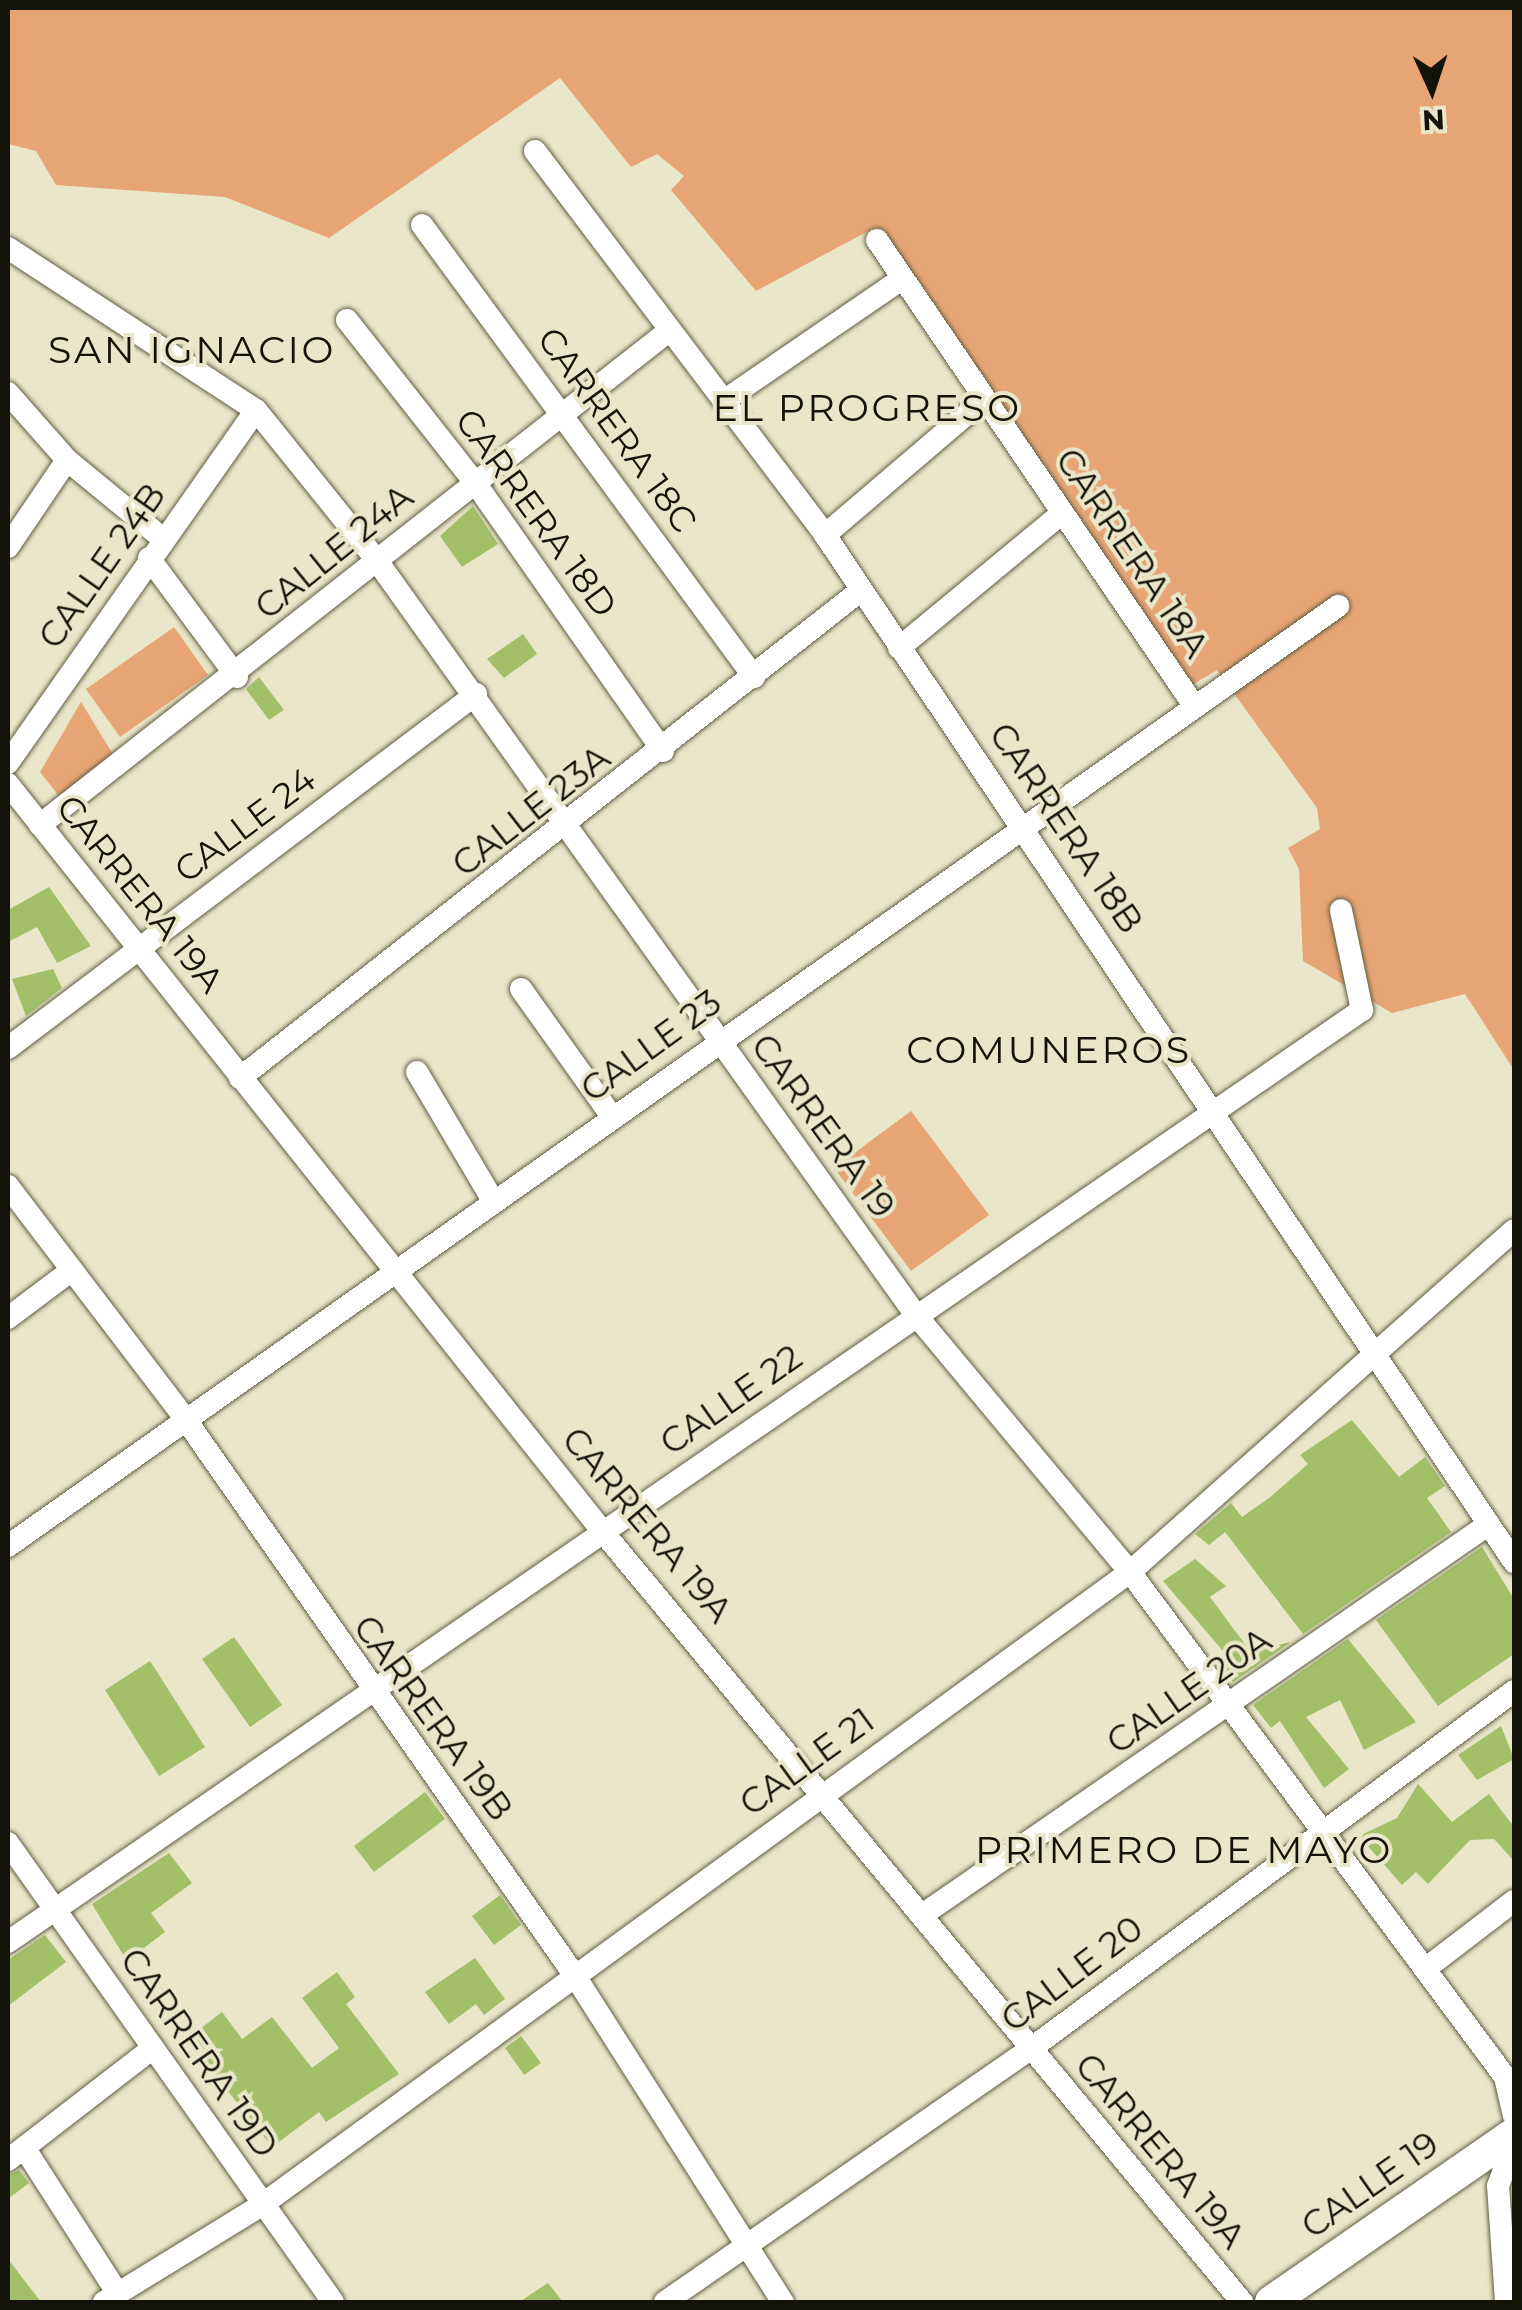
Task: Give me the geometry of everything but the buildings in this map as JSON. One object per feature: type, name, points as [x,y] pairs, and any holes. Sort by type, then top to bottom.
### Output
[{"type":"main road","name":"CALLE 19","points":[[1272,2302],[1514,2138]]},
{"type":"street","name":"CARRERA 18B","points":[[535,151],[825,535],[899,648],[1026,827],[1514,1562]]},
{"type":"street","name":"CARRERA 18C","points":[[422,226],[754,678]]},
{"type":"street","name":"CARRERA 18A","points":[[877,240],[1195,707]]},
{"type":"street","name":"CARRERA 19","points":[[8,248],[256,410],[375,558],[573,824],[718,1039],[915,1314],[1130,1572],[1505,2077],[1514,2115]]},
{"type":"street","points":[[724,400],[902,279]]},
{"type":"street","name":"CARRERA 18D","points":[[347,320],[476,484],[663,751]]},
{"type":"street","name":"CALLE 24A","points":[[40,824],[237,677],[375,558],[476,484],[670,330]]},
{"type":"street","points":[[8,393],[67,460],[162,538]]},
{"type":"street","points":[[825,535],[983,400]]},
{"type":"street","name":"CALLE 24B","points":[[8,763],[162,538],[256,410]]},
{"type":"street","points":[[8,546],[67,460]]},
{"type":"street","points":[[899,648],[1062,512]]},
{"type":"street","points":[[149,558],[237,677]]},
{"type":"street","name":"CALLE 23A","points":[[240,1078],[573,824],[860,591]]},
{"type":"street","name":"CALLE 23","points":[[8,1546],[613,1118],[718,1039],[1338,606]]},
{"type":"street","name":"CALLE 24","points":[[8,1048],[476,694]]},
{"type":"street","name":"CARRERA 19A","points":[[8,784],[240,1078],[399,1269],[603,1532],[826,1791],[926,1913],[1030,2050],[1242,2302]]},
{"type":"street","name":"CALLE 22","points":[[8,1942],[915,1314],[1362,1010],[1341,910]]},
{"type":"street","points":[[521,988],[613,1118]]},
{"type":"street","points":[[417,1072],[494,1202]]},
{"type":"street","name":"CARRERA 19B","points":[[8,1186],[186,1420],[370,1692],[574,1976],[783,2302]]},
{"type":"street","name":"CALLE 21","points":[[111,2298],[263,2204],[1130,1572],[1377,1360],[1514,1230]]},
{"type":"street","points":[[8,1318],[72,1270]]},
{"type":"street","name":"CALLE 20A","points":[[926,1913],[1230,1707],[1490,1524]]},
{"type":"street","name":"CALLE 20","points":[[665,2302],[1030,2050],[1514,1691]]},
{"type":"street","name":"CARRERA 19D","points":[[8,1843],[333,2302]]},
{"type":"street","points":[[1425,1969],[1514,1902]]},
{"type":"street","points":[[111,2298],[16,2154],[153,2048]]},
{"type":"street","points":[[1506,2302],[1498,2186],[1514,2138]]},
{"type":"shaded area","points":[[8,8],[1514,8],[1514,1070],[1465,994],[1392,1013],[1303,961],[1299,869],[1288,848],[1320,829],[1317,808],[1217,670],[1187,688],[874,228],[756,291],[671,190],[684,176],[657,154],[631,167],[560,78],[329,238],[225,197],[56,185],[36,151],[8,144]]},
{"type":"shaded area","points":[[174,627],[208,675],[120,737],[86,689]]},
{"type":"shaded area","points":[[81,702],[113,754],[59,796],[40,772]]},
{"type":"shaded area","points":[[911,1111],[989,1215],[911,1271],[834,1168]]},
{"type":"district","name":"SAN IGNACIO","points":[[192,350]]},
{"type":"district","name":"EL PROGRESO","points":[[867,408]]},
{"type":"district","name":"COMUNEROS","points":[[1049,1050]]},
{"type":"district","name":"PRIMERO DE MAYO","points":[[1184,1850]]}]
